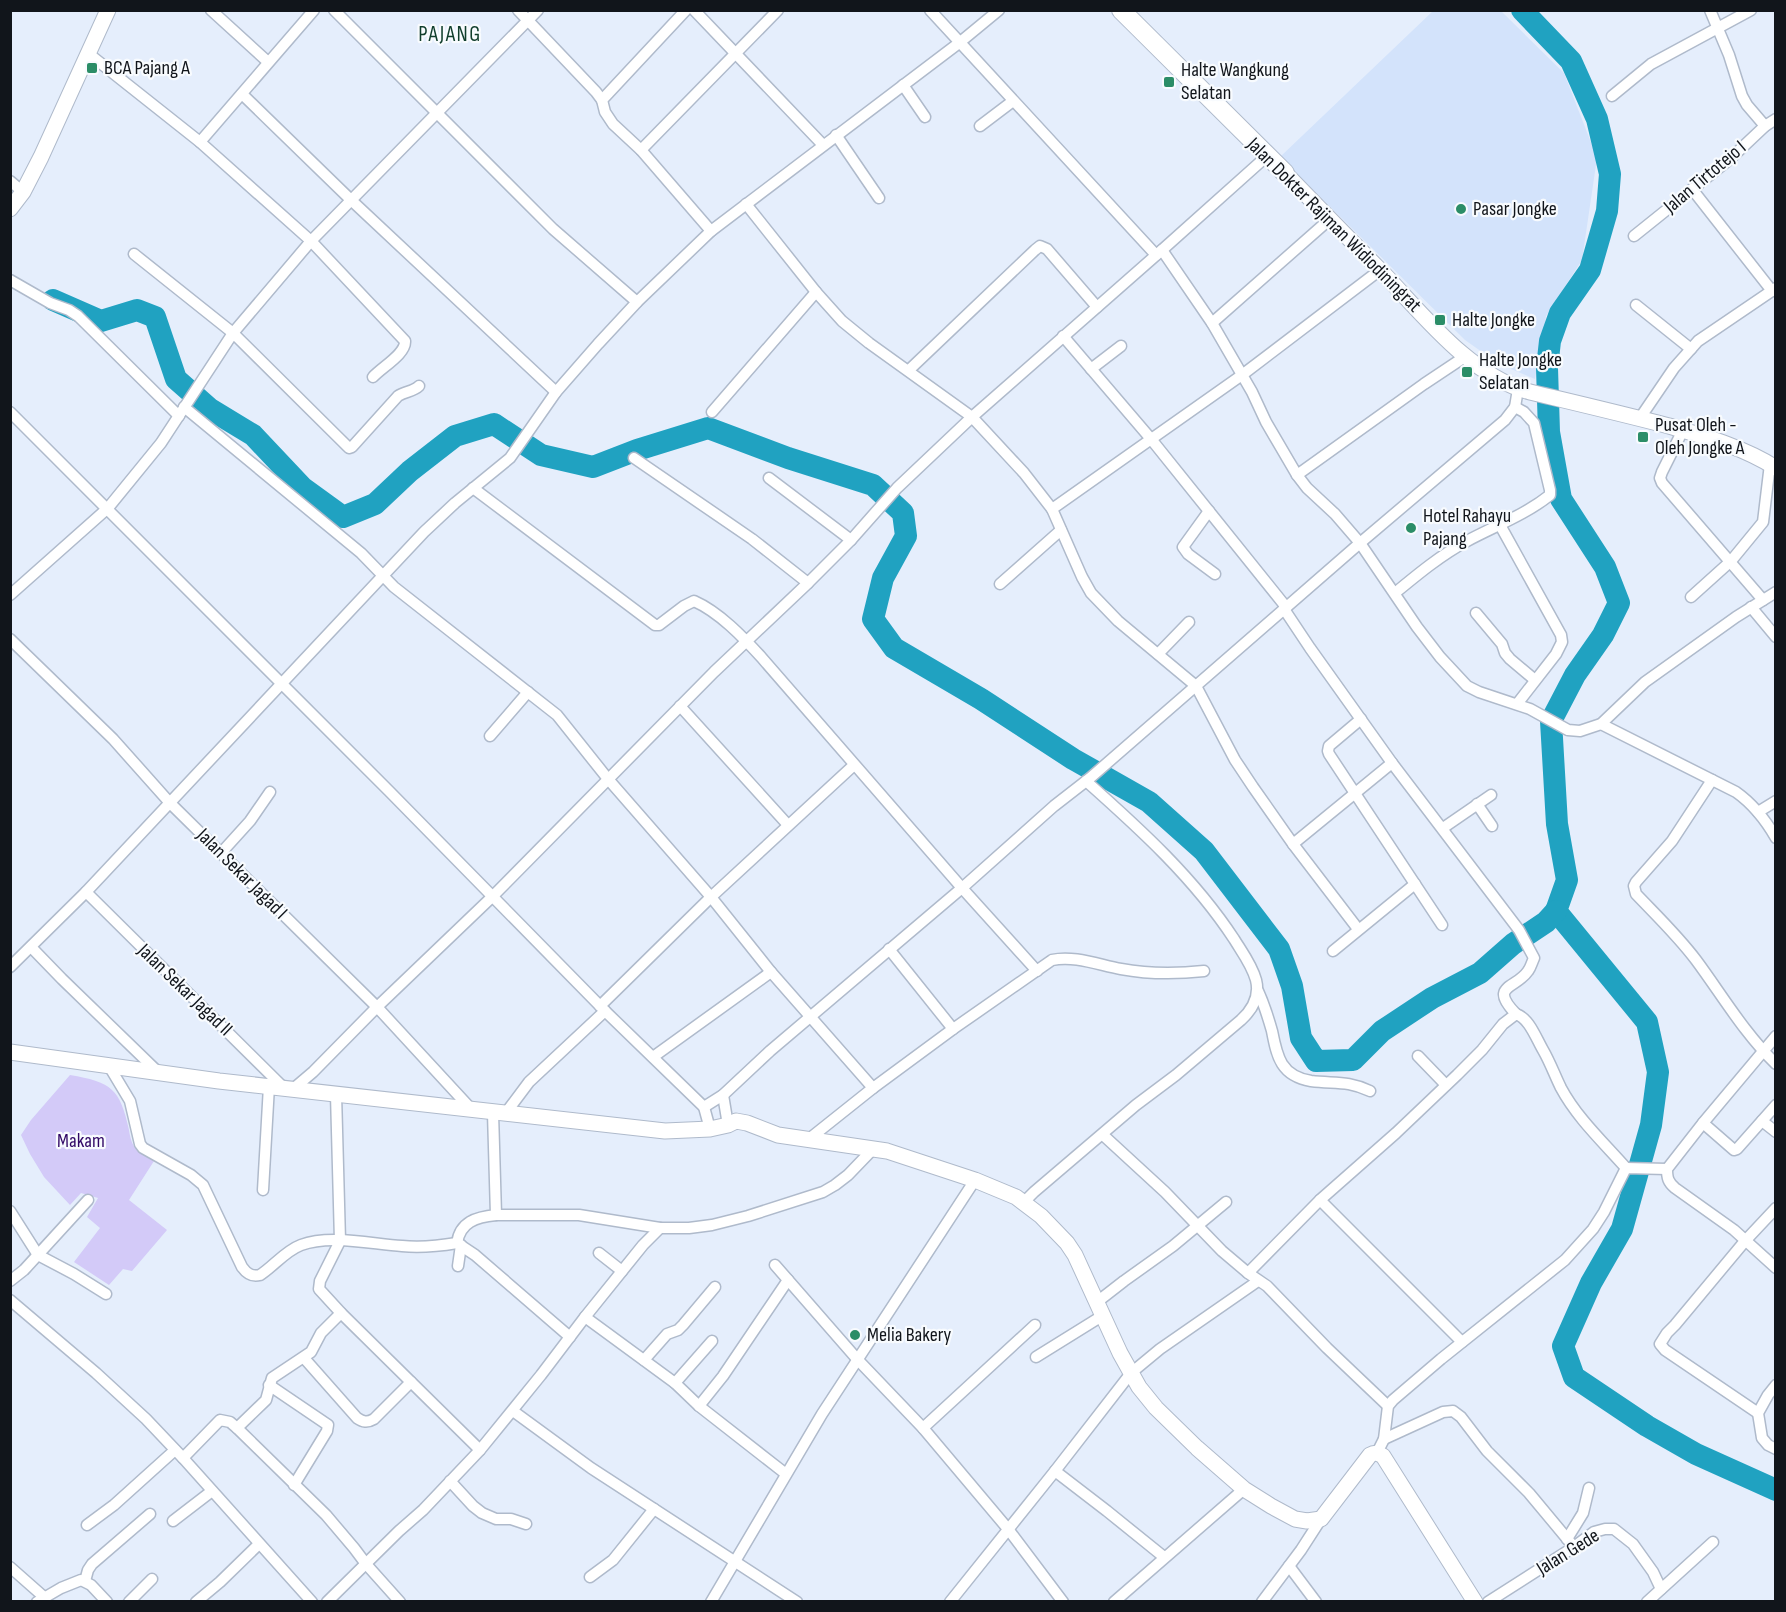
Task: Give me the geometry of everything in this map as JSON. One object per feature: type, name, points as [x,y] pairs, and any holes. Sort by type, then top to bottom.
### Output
[{"type":"main road","points":[[10,209],[42,157],[108,10]]},
{"type":"main road","name":"Jalan Dokter Rajiman Widiodiningrat","points":[[1121,10],[1285,173],[1432,324],[1466,356],[1503,382],[1524,391],[1640,418],[1725,443],[1773,466]]},
{"type":"main road","points":[[10,1052],[160,1073],[472,1111],[665,1131],[710,1129],[732,1123],[734,1130],[764,1130],[778,1135],[874,1148],[900,1154],[975,1180],[1004,1191],[1024,1202],[1054,1230],[1075,1255],[1139,1387],[1156,1408],[1197,1448],[1244,1489],[1295,1518],[1307,1521],[1321,1519],[1365,1461],[1380,1446],[1383,1456],[1475,1602]]},
{"type":"street","points":[[211,10],[268,62]]},
{"type":"street","points":[[200,142],[314,10]]},
{"type":"street","points":[[334,10],[553,230],[637,302]]},
{"type":"street","points":[[518,10],[596,92],[613,124],[641,150],[711,231]]},
{"type":"street","points":[[10,595],[108,508],[149,459],[234,333],[311,241],[538,10]]},
{"type":"street","points":[[602,100],[686,10]]},
{"type":"street","points":[[694,10],[823,144]]},
{"type":"street","points":[[641,150],[778,10]]},
{"type":"street","points":[[930,10],[1013,101],[1159,252],[1212,323],[1297,475],[1360,543],[1440,657],[1467,686],[1479,693],[1517,704],[1568,730],[1580,731],[1601,724],[1645,682],[1776,592]]},
{"type":"street","points":[[12,964],[86,892],[424,532],[510,458],[556,392],[637,302],[711,231],[959,43],[999,10]]},
{"type":"street","points":[[1710,10],[1719,28],[1742,96],[1747,105],[1770,128]]},
{"type":"street","points":[[1612,96],[1651,64],[1751,10]]},
{"type":"street","points":[[89,54],[200,142],[311,241],[405,340],[405,346],[400,353],[373,377]]},
{"type":"street","points":[[903,85],[925,117]]},
{"type":"street","points":[[242,94],[351,200],[556,392]]},
{"type":"street","points":[[980,126],[1013,101]]},
{"type":"street","name":"Jalan Tirtotejo I","points":[[1634,236],[1770,128],[1776,119]]},
{"type":"street","points":[[836,135],[879,198]]},
{"type":"street","points":[[263,1190],[282,1088],[313,1072],[493,896],[680,706],[851,540],[897,488],[972,417],[1267,156]]},
{"type":"street","points":[[10,181],[22,192]]},
{"type":"street","points":[[1640,418],[1674,368],[1698,341],[1774,289],[1692,189]]},
{"type":"street","points":[[746,204],[842,321],[972,417],[1024,473],[1052,509],[1091,593],[1118,621],[1196,686],[1235,760],[1293,844],[1358,929]]},
{"type":"street","points":[[1212,323],[1330,219]]},
{"type":"street","points":[[909,370],[1040,246],[1047,249],[1097,307]]},
{"type":"street","points":[[134,254],[234,333],[349,448],[402,393],[415,390],[419,386]]},
{"type":"street","points":[[1052,509],[1242,375],[1380,270]]},
{"type":"street","points":[[10,280],[50,303],[69,309],[78,316],[361,553],[394,587],[556,715],[608,779],[711,897],[771,972],[873,1088]]},
{"type":"street","points":[[712,412],[816,292]]},
{"type":"street","points":[[1636,305],[1691,349]]},
{"type":"street","points":[[1063,336],[1151,439],[1285,608],[1392,763],[1519,930],[1534,958],[1527,973],[1514,982],[1505,993],[1504,999],[1506,1004],[1529,1026],[1552,1066],[1562,1089],[1573,1105],[1597,1136],[1628,1168],[1664,1169]]},
{"type":"street","points":[[1091,369],[1121,346]]},
{"type":"street","points":[[1297,475],[1466,356]]},
{"type":"street","points":[[704,1107],[723,1095],[810,1016],[1506,420],[1524,391]]},
{"type":"street","points":[[1395,593],[1437,560],[1547,497],[1550,490],[1534,423],[1524,412],[1515,407]]},
{"type":"street","points":[[11,414],[108,508],[602,1008],[704,1107],[710,1129]]},
{"type":"street","points":[[1683,430],[1662,472],[1660,478],[1662,483],[1763,600]]},
{"type":"street","points":[[634,458],[752,539],[808,583]]},
{"type":"street","points":[[1691,597],[1731,561],[1763,522],[1773,466]]},
{"type":"street","points":[[769,478],[851,540]]},
{"type":"street","points":[[473,488],[655,625],[659,625],[694,601],[722,620],[746,641],[1037,971]]},
{"type":"street","points":[[1209,511],[1183,547],[1188,554],[1215,574]]},
{"type":"street","points":[[1500,525],[1561,635],[1562,642],[1556,654],[1517,704]]},
{"type":"street","points":[[1000,584],[1061,530]]},
{"type":"street","points":[[1751,607],[1776,637]]},
{"type":"street","points":[[1476,613],[1502,644],[1510,659],[1534,680]]},
{"type":"street","points":[[1158,654],[1189,622]]},
{"type":"street","name":"Jalan Sekar Jagad I","points":[[10,639],[112,739],[170,803],[377,1007],[472,1111]]},
{"type":"street","points":[[490,736],[528,692]]},
{"type":"street","points":[[680,706],[788,825]]},
{"type":"street","points":[[1361,719],[1329,746],[1328,751],[1442,926]]},
{"type":"street","points":[[1601,724],[1748,800],[1776,838]]},
{"type":"street","points":[[1293,844],[1392,763]]},
{"type":"street","points":[[496,1215],[499,1113],[711,897],[854,765]]},
{"type":"street","points":[[1088,780],[1191,882],[1219,917],[1252,970],[1278,1057],[1283,1066],[1295,1076],[1305,1080],[1353,1084],[1370,1091]]},
{"type":"street","points":[[1712,780],[1671,841],[1636,882],[1635,890],[1636,894],[1684,945],[1726,1005],[1763,1052],[1776,1064]]},
{"type":"street","points":[[221,853],[250,821],[270,792]]},
{"type":"street","points":[[1443,828],[1491,795]]},
{"type":"street","points":[[1758,812],[1776,801]]},
{"type":"street","points":[[1477,804],[1492,826]]},
{"type":"street","points":[[1333,951],[1415,884]]},
{"type":"street","name":"Jalan Sekar Jagad II","points":[[86,892],[282,1088]]},
{"type":"street","points":[[31,947],[160,1073]]},
{"type":"street","points":[[889,949],[953,1029]]},
{"type":"street","points":[[809,1139],[873,1088],[1048,962],[1064,958],[1123,970],[1167,973],[1204,971]]},
{"type":"street","points":[[652,1057],[771,972]]},
{"type":"street","points":[[1024,1202],[1136,1105],[1176,1076],[1250,1012],[1255,1003],[1257,988]]},
{"type":"street","points":[[1248,1273],[1320,1200],[1396,1133],[1482,1050],[1503,1024],[1516,1014]]},
{"type":"street","points":[[1664,1169],[1776,1036]]},
{"type":"street","points":[[1418,1056],[1446,1085]]},
{"type":"street","points":[[109,1066],[130,1101],[140,1144],[143,1148],[191,1175],[203,1185],[230,1245],[246,1272],[255,1276],[260,1275],[293,1248],[317,1241],[340,1240],[420,1247],[459,1244],[475,1255],[570,1337]]},
{"type":"street","points":[[313,1072],[314,1091]]},
{"type":"street","points":[[336,1094],[340,1240],[325,1268],[319,1289],[480,1450]]},
{"type":"street","points":[[723,1095],[732,1123]]},
{"type":"street","points":[[1703,1123],[1734,1150],[1776,1105]]},
{"type":"street","points":[[1762,1121],[1776,1132]]},
{"type":"street","points":[[1103,1135],[1199,1226],[1222,1251],[1267,1286],[1388,1406]]},
{"type":"street","points":[[458,1266],[460,1230],[477,1217],[579,1215],[660,1228],[712,1226],[823,1191],[848,1175],[874,1148]]},
{"type":"street","points":[[1380,1446],[1388,1406],[1462,1342],[1549,1275],[1580,1245],[1604,1212],[1628,1168]]},
{"type":"street","points":[[1664,1169],[1670,1183],[1675,1188],[1734,1230],[1776,1268]]},
{"type":"street","points":[[711,1602],[857,1359],[975,1180]]},
{"type":"street","points":[[10,1281],[38,1255],[88,1200]]},
{"type":"street","points":[[1320,1200],[1462,1342]]},
{"type":"street","points":[[1036,1357],[1100,1309],[1124,1281],[1199,1226],[1226,1202]]},
{"type":"street","points":[[1758,1413],[1665,1350],[1660,1344],[1745,1241],[1776,1208]]},
{"type":"street","points":[[10,1211],[38,1255],[106,1294]]},
{"type":"street","points":[[327,1602],[423,1510],[480,1450],[647,1240],[660,1228]]},
{"type":"street","points":[[599,1253],[622,1271]]},
{"type":"street","points":[[775,1265],[857,1359],[923,1428],[1008,1529],[1063,1602]]},
{"type":"street","points":[[699,1406],[729,1368],[788,1280]]},
{"type":"street","points":[[950,1602],[1131,1372],[1258,1281]]},
{"type":"street","points":[[644,1360],[667,1334],[678,1330],[683,1325],[715,1287]]},
{"type":"street","points":[[10,1300],[123,1398],[179,1454],[312,1602]]},
{"type":"street","points":[[237,1428],[262,1406],[275,1375],[304,1358],[316,1346],[321,1333],[341,1313]]},
{"type":"street","points":[[585,1317],[675,1383],[699,1406],[786,1474]]},
{"type":"street","points":[[923,1428],[1035,1325]]},
{"type":"street","points":[[675,1383],[712,1341]]},
{"type":"street","points":[[304,1358],[357,1418],[363,1421],[369,1422],[374,1419],[411,1382]]},
{"type":"street","points":[[270,1385],[328,1425],[327,1431],[294,1485]]},
{"type":"street","points":[[1776,1385],[1758,1413],[1762,1438],[1776,1449]]},
{"type":"street","points":[[513,1411],[591,1468],[797,1602]]},
{"type":"street","points":[[1380,1446],[1443,1412],[1457,1413],[1487,1451],[1529,1493],[1570,1543],[1583,1513],[1588,1488]]},
{"type":"street","points":[[87,1525],[220,1420],[230,1422],[326,1515],[400,1602]]},
{"type":"street","points":[[1055,1471],[1164,1557]]},
{"type":"street","points":[[450,1481],[482,1514],[526,1524]]},
{"type":"street","points":[[1114,1602],[1244,1489]]},
{"type":"street","points":[[173,1521],[212,1491]]},
{"type":"street","points":[[590,1578],[613,1560],[654,1509]]},
{"type":"street","points":[[86,1581],[92,1564],[150,1514]]},
{"type":"street","points":[[1262,1602],[1321,1519]]},
{"type":"street","name":"Jalan Gede","points":[[1488,1602],[1570,1543],[1605,1528],[1614,1529],[1640,1553],[1653,1572],[1660,1590]]},
{"type":"street","points":[[1647,1602],[1713,1542]]},
{"type":"street","points":[[196,1602],[259,1544]]},
{"type":"street","points":[[1288,1566],[1316,1602]]},
{"type":"street","points":[[10,1567],[40,1599],[75,1581],[86,1581],[107,1602]]},
{"type":"street","points":[[129,1602],[152,1579]]},
{"type":"shaded area","name":"Pasar Jongke","points":[[1433,11],[1501,11],[1564,73],[1597,158],[1582,260],[1546,316],[1535,379],[1499,364],[1465,340],[1280,157]]},
{"type":"green space","name":"Makam","points":[[70,1075],[104,1084],[117,1096],[126,1116],[134,1147],[154,1161],[129,1200],[167,1230],[132,1271],[123,1269],[109,1285],[74,1262],[100,1228],[87,1217],[98,1198],[81,1193],[70,1205],[44,1177],[21,1135]]},
{"type":"waterway","points":[[1522,10],[1571,61],[1597,119],[1610,174],[1607,211],[1590,270],[1560,313],[1550,341],[1547,368],[1549,432],[1561,499],[1605,567],[1619,603],[1603,635],[1575,675],[1551,721],[1557,824],[1567,880],[1556,911],[1647,1022],[1658,1072],[1651,1125],[1622,1229],[1591,1283],[1563,1346],[1574,1377],[1647,1426],[1696,1454],[1776,1490]]},
{"type":"waterway","points":[[53,300],[101,321],[137,310],[155,317],[176,379],[210,409],[253,435],[303,488],[343,517],[375,504],[410,471],[455,436],[494,424],[541,455],[593,467],[637,450],[708,428],[788,458],[873,485],[903,513],[906,536],[883,578],[873,619],[894,648],[981,699],[1073,759],[1149,802],[1204,851],[1279,949],[1292,986],[1301,1038],[1316,1061],[1353,1060],[1382,1031],[1432,998],[1480,973],[1513,944],[1546,922],[1556,911]]},
{"type":"place","name":"BCA Pajang A","points":[[92,68]]},
{"type":"place","name":"Halte Wangkung Selatan","points":[[1169,82]]},
{"type":"place","name":"Pasar Jongke","points":[[1461,209]]},
{"type":"place","name":"Halte Jongke","points":[[1440,320]]},
{"type":"place","name":"Halte Jongke Selatan","points":[[1467,372]]},
{"type":"place","name":"Pusat Oleh - Oleh Jongke A","points":[[1643,437]]},
{"type":"place","name":"Hotel Rahayu Pajang","points":[[1411,528]]},
{"type":"place","name":"Melia Bakery","points":[[855,1335]]},
{"type":"district","name":"PAJANG","points":[[450,34]]}]
